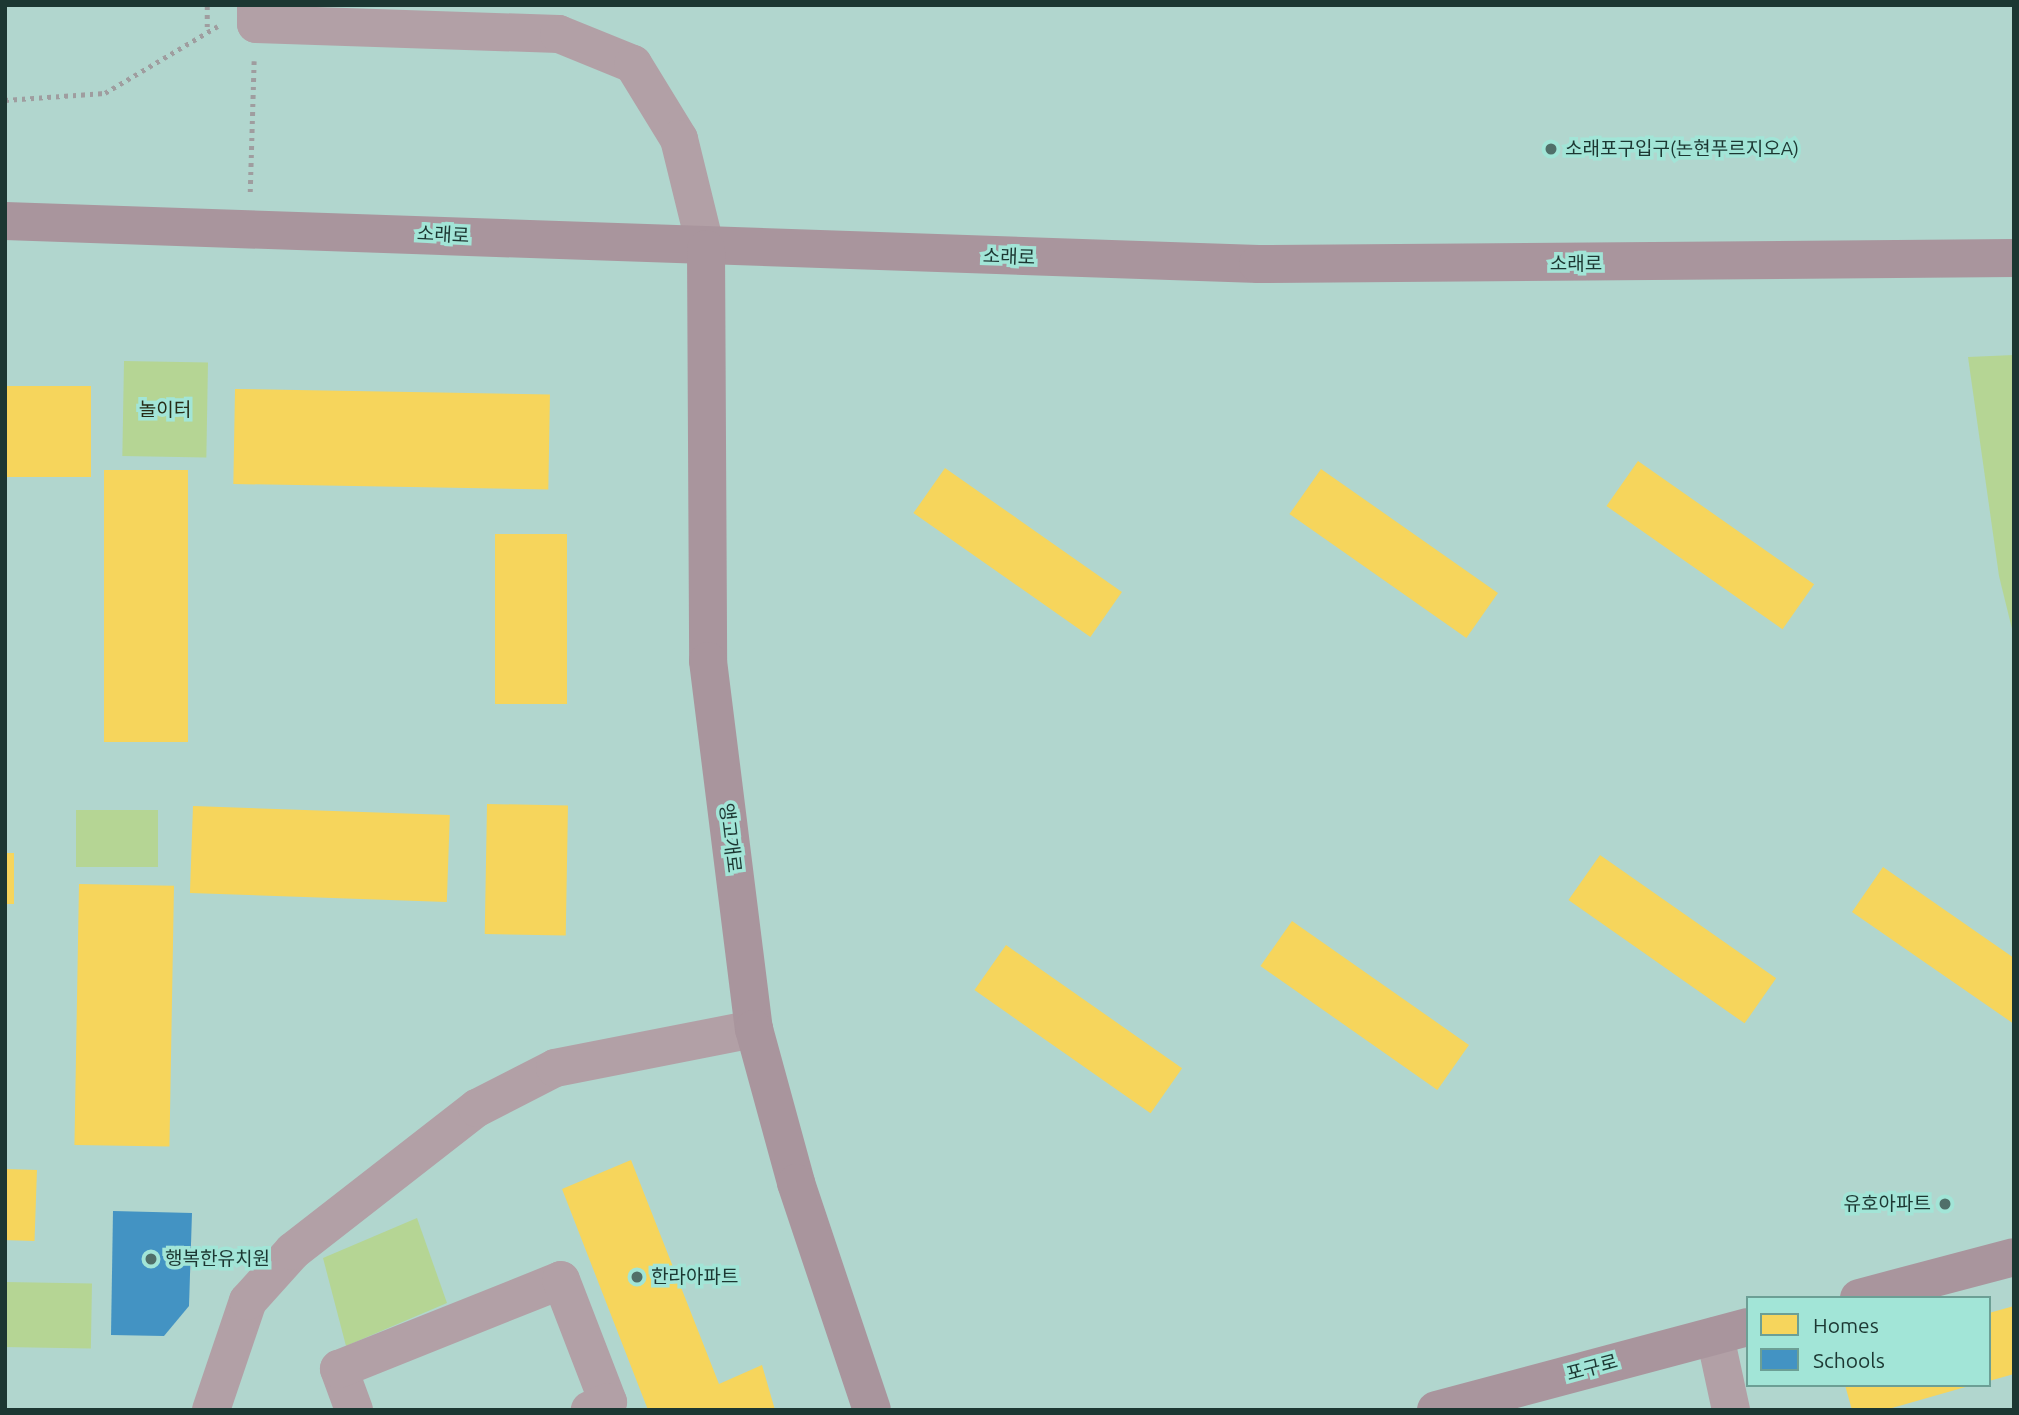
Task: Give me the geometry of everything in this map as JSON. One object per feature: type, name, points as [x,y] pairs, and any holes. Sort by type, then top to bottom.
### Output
[{"type":"main road","name":"소래로","points":[[5,221],[249,225],[706,248],[1258,264],[2014,258]]},
{"type":"main road","name":"앵고개로","points":[[706,248],[708,661],[754,1029],[796,1183],[872,1410]]},
{"type":"main road","points":[[1867,1296],[2014,1257]]},
{"type":"main road","name":"포구로","points":[[1436,1410],[1732,1331]]},
{"type":"street","points":[[256,14],[559,34],[633,64],[679,139],[706,248]]},
{"type":"street","points":[[211,1410],[257,1291],[292,1251],[477,1108],[555,1068],[754,1029]]},
{"type":"street","points":[[354,1410],[339,1369],[561,1280],[608,1402],[590,1410]]},
{"type":"street","points":[[1731,1410],[1732,1331]]},
{"type":"path","points":[[5,100],[105,93],[207,27],[207,5]]},
{"type":"path","points":[[249,225],[256,14]]},
{"type":"green space","points":[[2014,355],[2014,637],[1999,576],[1968,357]]},
{"type":"green space","name":"놀이터","points":[[124,361],[208,362],[206,457],[122,456]]},
{"type":"green space","points":[[76,810],[158,810],[158,867],[76,867]]},
{"type":"green space","points":[[417,1218],[447,1303],[346,1346],[323,1258]]},
{"type":"green space","points":[[5,1282],[92,1284],[91,1349],[5,1347]]},
{"type":"building: Homes","points":[[5,386],[91,386],[91,477],[5,477]]},
{"type":"building: Homes","points":[[235,389],[550,394],[548,489],[233,484]]},
{"type":"building: Homes","points":[[1638,461],[1814,584],[1783,629],[1606,506]]},
{"type":"building: Homes","points":[[945,468],[1122,592],[1090,637],[913,513]]},
{"type":"building: Homes","points":[[1321,469],[1498,593],[1466,638],[1289,514]]},
{"type":"building: Homes","points":[[104,470],[188,470],[188,742],[104,742]]},
{"type":"building: Homes","points":[[495,534],[567,534],[567,704],[495,704]]},
{"type":"building: Homes","points":[[487,804],[568,805],[566,935],[485,934]]},
{"type":"building: Homes","points":[[193,806],[450,815],[447,902],[190,893]]},
{"type":"building: Homes","points":[[5,853],[14,853],[14,904],[5,904]]},
{"type":"building: Homes","points":[[1600,855],[1776,978],[1745,1023],[1568,900]]},
{"type":"building: Homes","points":[[1883,867],[2014,958],[2014,1024],[1852,912]]},
{"type":"building: Homes","points":[[79,884],[174,886],[169,1147],[74,1145]]},
{"type":"building: Homes","points":[[1292,921],[1469,1045],[1437,1090],[1260,966]]},
{"type":"building: Homes","points":[[1006,945],[1182,1068],[1151,1113],[974,990]]},
{"type":"building: Homes","name":"한라아파트","points":[[631,1160],[719,1384],[762,1365],[775,1410],[648,1410],[562,1189]]},
{"type":"building: Homes","points":[[5,1169],[37,1170],[35,1241],[5,1240]]},
{"type":"building: Homes","points":[[2014,1306],[2014,1374],[1991,1380],[1991,1312]]},
{"type":"building: Homes","points":[[1846,1387],[1966,1387],[1885,1410],[1852,1410]]},
{"type":"building: Schools","name":"행복한유치원","points":[[113,1211],[192,1213],[189,1306],[164,1336],[111,1335]]},
{"type":"place","name":"소래포구입구(논현푸르지오A)","points":[[1551,149]]},
{"type":"place","name":"유호아파트","points":[[1945,1204]]},
{"type":"place","name":"행복한유치원","points":[[151,1259]]},
{"type":"place","name":"한라아파트","points":[[637,1277]]}]
